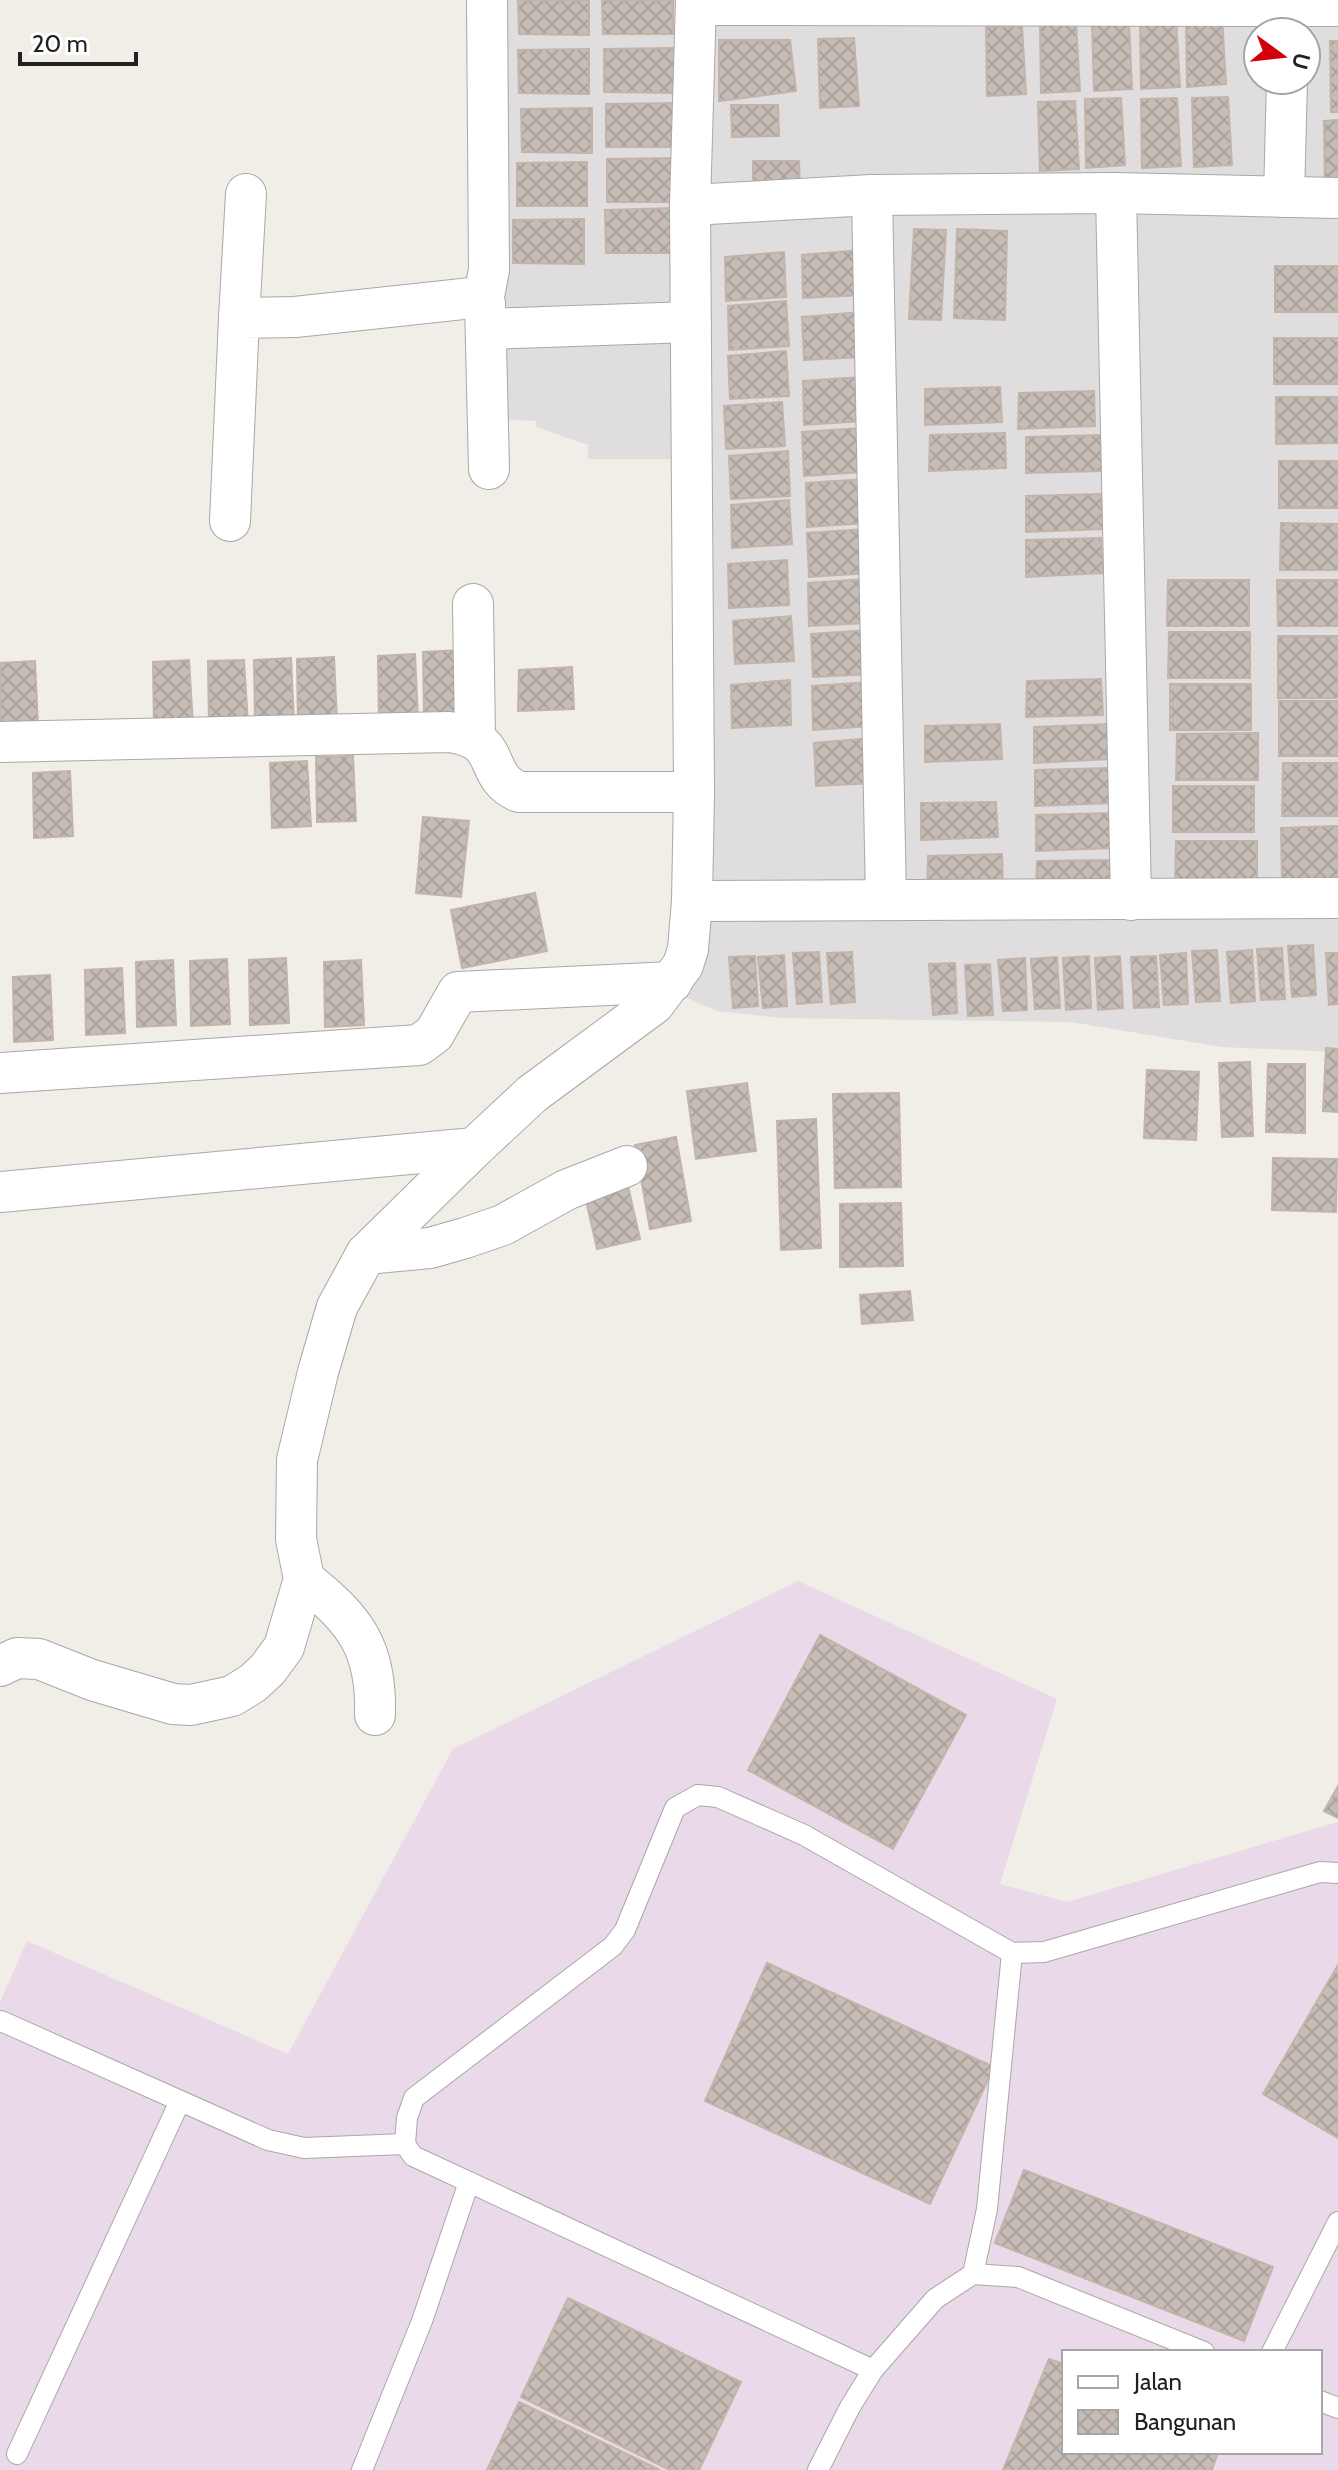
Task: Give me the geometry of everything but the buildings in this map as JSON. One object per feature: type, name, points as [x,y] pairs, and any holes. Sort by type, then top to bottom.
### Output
[{"type":"street","points":[[487,0],[489,270],[485,310],[489,469]]},
{"type":"street","points":[[0,1666],[17,1658],[39,1659],[92,1680],[173,1704],[211,1702],[232,1696],[253,1683],[284,1647],[304,1579],[296,1539],[297,1460],[337,1307],[366,1254],[532,1094],[654,1004],[683,965],[688,949],[692,901],[694,792],[690,205],[696,2],[1289,13],[1338,6]]},
{"type":"street","points":[[1284,197],[1287,96]]},
{"type":"street","points":[[690,205],[872,195],[1116,193],[1338,198]]},
{"type":"street","points":[[1116,193],[1131,900]]},
{"type":"street","points":[[230,521],[246,194]]},
{"type":"street","points":[[872,195],[886,899]]},
{"type":"street","points":[[239,318],[295,317],[472,298],[485,310],[691,322]]},
{"type":"street","points":[[473,604],[475,738]]},
{"type":"street","points":[[0,742],[449,732],[475,738],[484,744],[501,779],[519,792],[694,792]]},
{"type":"street","points":[[692,901],[1338,898]]},
{"type":"street","points":[[0,1073],[419,1045],[434,1034],[458,992],[672,982]]},
{"type":"street","points":[[0,1192],[474,1148]]},
{"type":"street","points":[[366,1254],[430,1248],[465,1238],[503,1225],[566,1190],[627,1166]]},
{"type":"street","points":[[304,1579],[340,1609],[364,1645],[376,1685],[375,1715]]},
{"type":"lane","points":[[873,2370],[413,2156],[405,2144],[407,2118],[414,2098],[613,1946],[625,1930],[675,1808],[698,1795],[718,1797],[804,1835],[1012,1953],[1044,1952],[1320,1872],[1338,1873]]},
{"type":"lane","points":[[973,2274],[987,2209],[1012,1953]]},
{"type":"lane","points":[[1,2021],[268,2140],[304,2148],[405,2144]]},
{"type":"lane","points":[[17,2454],[180,2101]]},
{"type":"lane","points":[[362,2470],[422,2321],[469,2182]]},
{"type":"lane","points":[[1273,2350],[1338,2222]]},
{"type":"lane","points":[[818,2470],[873,2370],[935,2299],[973,2274],[1018,2277],[1199,2350]]},
{"type":"shaded area","points":[[474,0],[1338,0],[1338,1052],[1222,1047],[1071,1022],[780,1018],[717,1011],[660,986],[679,943],[675,459],[588,459],[588,445],[536,427],[536,421],[501,419]]},
{"type":"shaded area","points":[[798,1581],[1057,1699],[1000,1884],[1067,1902],[1338,1822],[1338,2470],[0,2470],[0,2002],[27,1941],[288,2054],[453,1749]]}]
